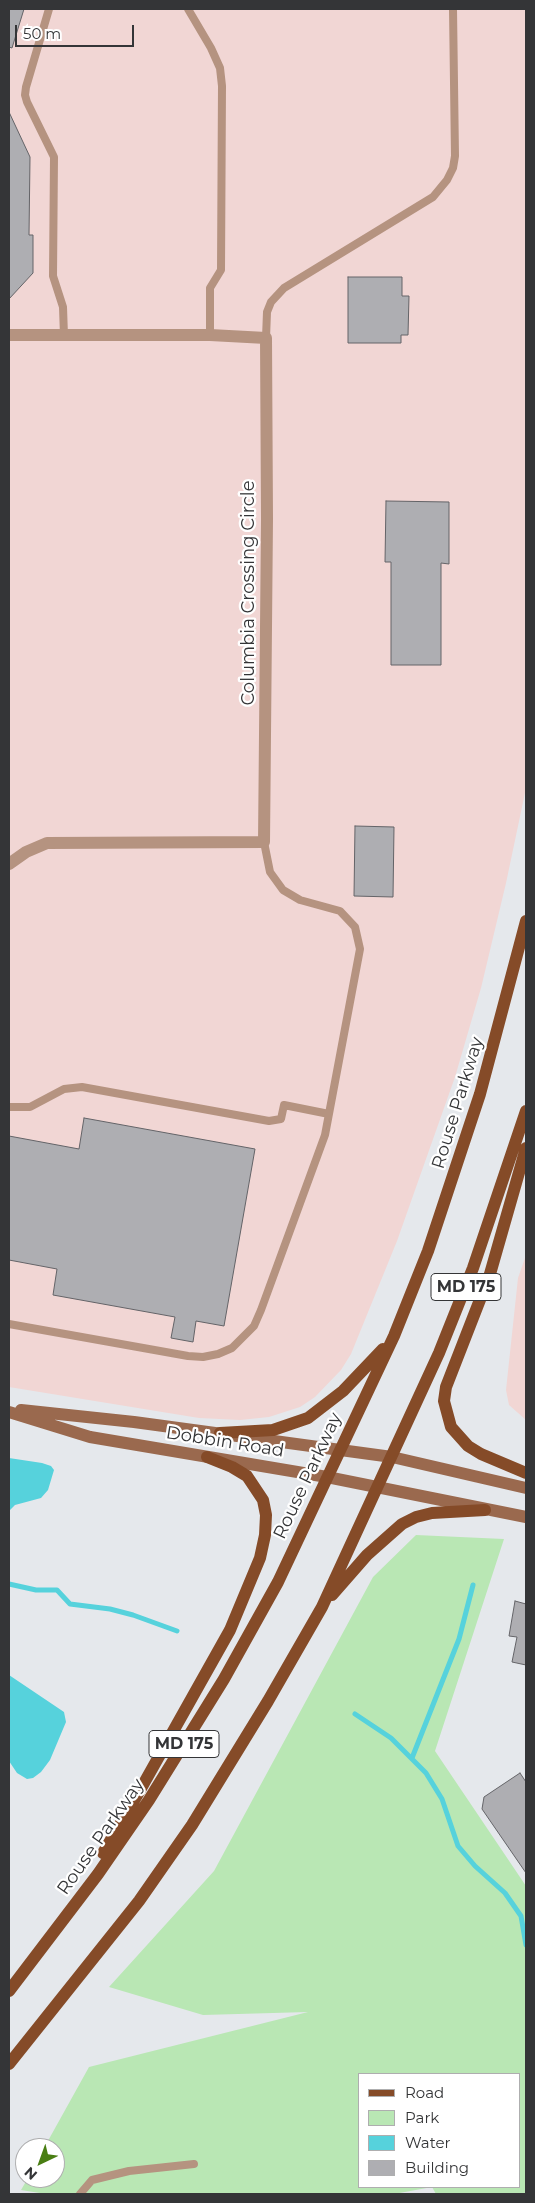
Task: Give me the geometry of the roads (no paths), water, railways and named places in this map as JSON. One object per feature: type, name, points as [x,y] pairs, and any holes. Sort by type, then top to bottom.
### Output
[{"type":"main road","name":"Rouse Parkway","points":[[9,1991],[98,1874],[150,1800],[224,1679],[278,1582],[394,1336],[428,1251],[456,1173],[483,1085],[526,921]]},
{"type":"main road","name":"MD 175","points":[[9,2064],[140,1901],[192,1825],[268,1701],[322,1607],[439,1353],[473,1268],[526,1111]]},
{"type":"main road","points":[[526,1148],[490,1274],[446,1388],[444,1401],[452,1427],[468,1446],[481,1454],[526,1473]]},
{"type":"main road","points":[[220,1434],[273,1430],[308,1418],[343,1391],[394,1336]]},
{"type":"main road","points":[[55,1929],[139,1792],[208,1670],[230,1630],[260,1558],[265,1535],[266,1515],[262,1500],[247,1476],[232,1467],[207,1457]]},
{"type":"main road","points":[[322,1607],[367,1555],[402,1524],[416,1517],[432,1514],[485,1510]]},
{"type":"street","points":[[9,336],[210,335],[266,338]]},
{"type":"street","name":"Columbia Crossing Circle","points":[[264,842],[267,537],[266,338]]},
{"type":"street","points":[[9,864],[31,849],[47,843],[264,842]]},
{"type":"street","name":"Dobbin Road","points":[[9,1410],[134,1422],[392,1457],[526,1488]]},
{"type":"street","name":"Dobbin Road","points":[[9,1410],[90,1437],[327,1477],[526,1518]]},
{"type":"lane","points":[[49,9],[25,95],[54,157],[53,276],[63,307],[64,336]]},
{"type":"lane","points":[[188,9],[211,48],[220,68],[222,86],[221,270],[210,288],[210,335]]},
{"type":"lane","points":[[266,338],[267,312],[271,302],[284,288],[433,197],[447,180],[453,168],[455,156],[454,9]]},
{"type":"lane","points":[[9,1324],[188,1356],[203,1357],[218,1354],[232,1348],[254,1326],[262,1310],[325,1135],[360,949],[355,927],[340,911],[300,900],[283,890],[270,872],[264,842]]},
{"type":"lane","points":[[9,1107],[30,1107],[64,1089],[82,1087],[269,1121],[280,1119],[284,1105],[329,1114]]},
{"type":"lane","points":[[80,2194],[92,2180],[129,2170],[194,2164]]},
{"type":"water","points":[[9,1458],[42,1463],[51,1466],[54,1470],[48,1490],[41,1498],[15,1505],[9,1511]]},
{"type":"water","points":[[9,1675],[64,1712],[66,1722],[50,1760],[41,1772],[33,1778],[27,1779],[17,1773],[9,1761]]},
{"type":"waterway","points":[[9,1584],[36,1590],[57,1590],[70,1604],[110,1609],[177,1631]]},
{"type":"waterway","points":[[412,1758],[459,1639],[473,1585]]},
{"type":"waterway","points":[[355,1714],[391,1738],[426,1773],[442,1799],[458,1846],[475,1866],[505,1893],[521,1916],[526,1945]]}]
